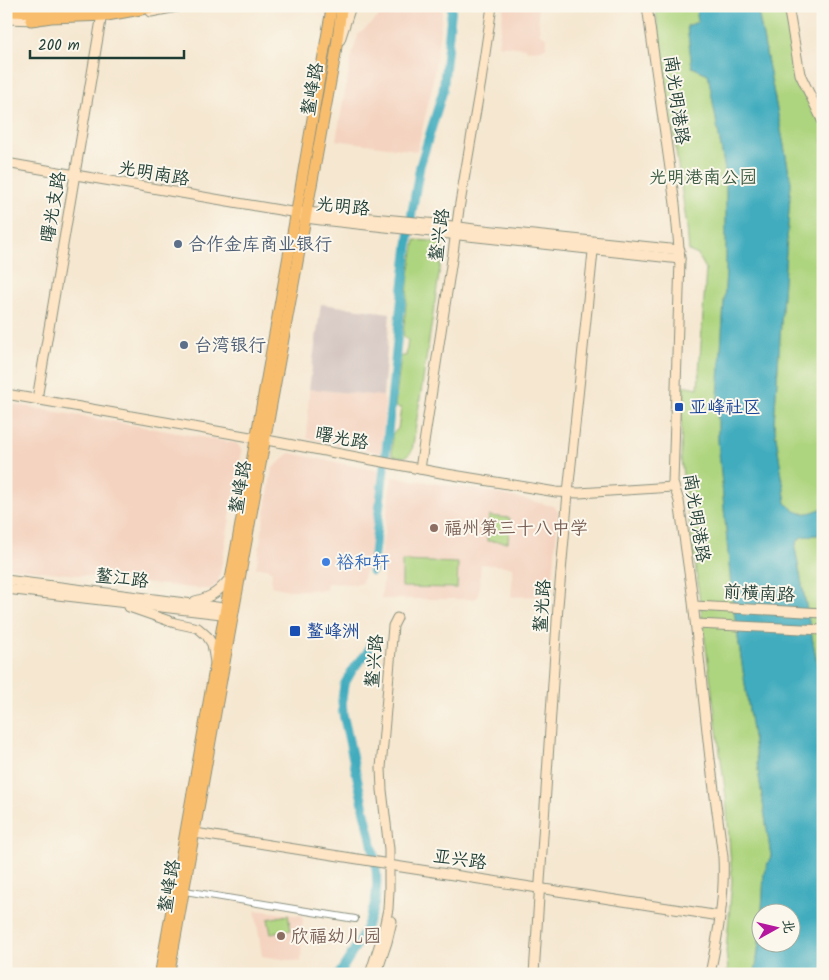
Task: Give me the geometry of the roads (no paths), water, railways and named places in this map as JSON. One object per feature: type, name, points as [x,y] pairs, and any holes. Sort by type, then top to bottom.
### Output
[{"type":"highway","points":[[6,10],[58,12],[133,6]]},
{"type":"highway","points":[[31,20],[51,17],[107,15],[158,6]]},
{"type":"main road","name":"鳌峰路","points":[[303,214],[332,6]]},
{"type":"main road","name":"鳌峰路","points":[[170,974],[229,611],[303,214],[335,56],[342,6]]},
{"type":"main road","name":"鳌峰路","points":[[160,974],[215,663],[229,611],[231,577],[261,438]]},
{"type":"street","points":[[6,19],[53,22],[101,20],[182,6]]},
{"type":"street","points":[[328,6],[330,21]]},
{"type":"street","points":[[335,56],[351,6]]},
{"type":"street","name":"鳌兴路","points":[[420,469],[492,6]]},
{"type":"street","name":"南光明港路","points":[[647,6],[676,210],[680,255],[672,478],[679,501],[694,606],[710,759],[722,849],[723,872],[720,926],[710,974]]},
{"type":"street","points":[[788,6],[800,74],[823,122]]},
{"type":"street","name":"曙光支路","points":[[37,399],[101,20]]},
{"type":"street","name":"光明南路","points":[[6,163],[303,214]]},
{"type":"street","name":"光明路","points":[[303,214],[680,255]]},
{"type":"street","name":"鳌光路","points":[[534,974],[558,606],[594,246]]},
{"type":"street","name":"曙光路","points":[[6,394],[556,492],[568,493],[674,487]]},
{"type":"street","points":[[187,602],[212,596],[231,577]]},
{"type":"street","name":"鳌江路","points":[[6,580],[187,602],[229,611]]},
{"type":"street","name":"鳌江路","points":[[6,589],[114,602],[229,611]]},
{"type":"street","points":[[114,602],[175,623],[198,628],[207,636],[212,644],[215,663]]},
{"type":"street","name":"前横南路","points":[[694,606],[819,612]]},
{"type":"street","name":"鳌兴路","points":[[370,974],[386,922],[389,890],[389,865],[389,849],[382,790],[382,768],[393,626],[397,618],[399,626],[386,767],[393,836],[389,865],[395,895],[391,927],[376,974]]},
{"type":"street","name":"前横南路","points":[[696,624],[821,630]]},
{"type":"street","name":"亚兴路","points":[[194,833],[720,916]]},
{"type":"street","points":[[185,891],[355,919]]},
{"type":"water","points":[[696,6],[757,6],[791,182],[774,423],[786,503],[799,513],[812,512],[823,508],[823,534],[801,537],[795,548],[823,694],[823,974],[755,974],[758,952],[802,952],[802,902],[763,902],[764,873],[771,856],[732,598],[718,440],[718,397],[726,271],[726,176],[708,74],[692,67],[687,26],[698,22]]},
{"type":"waterway","points":[[372,571],[412,212],[420,166],[443,91],[452,6]]},
{"type":"waterway","points":[[339,974],[360,940],[375,902],[376,865],[343,714],[342,700],[344,685],[353,669],[367,653],[371,642]]},
{"type":"place","name":"合作金库商业银行","points":[[178,244]]},
{"type":"place","name":"台湾银行","points":[[184,345]]},
{"type":"place","name":"亚峰社区","points":[[679,407]]},
{"type":"place","name":"福州第三十八中学","points":[[434,528]]},
{"type":"place","name":"裕和轩","points":[[326,562]]},
{"type":"place","name":"鳌峰洲","points":[[295,631]]},
{"type":"place","name":"欣福幼儿园","points":[[281,936]]},
{"type":"park label","name":"光明港南公园","points":[[703,177]]}]
